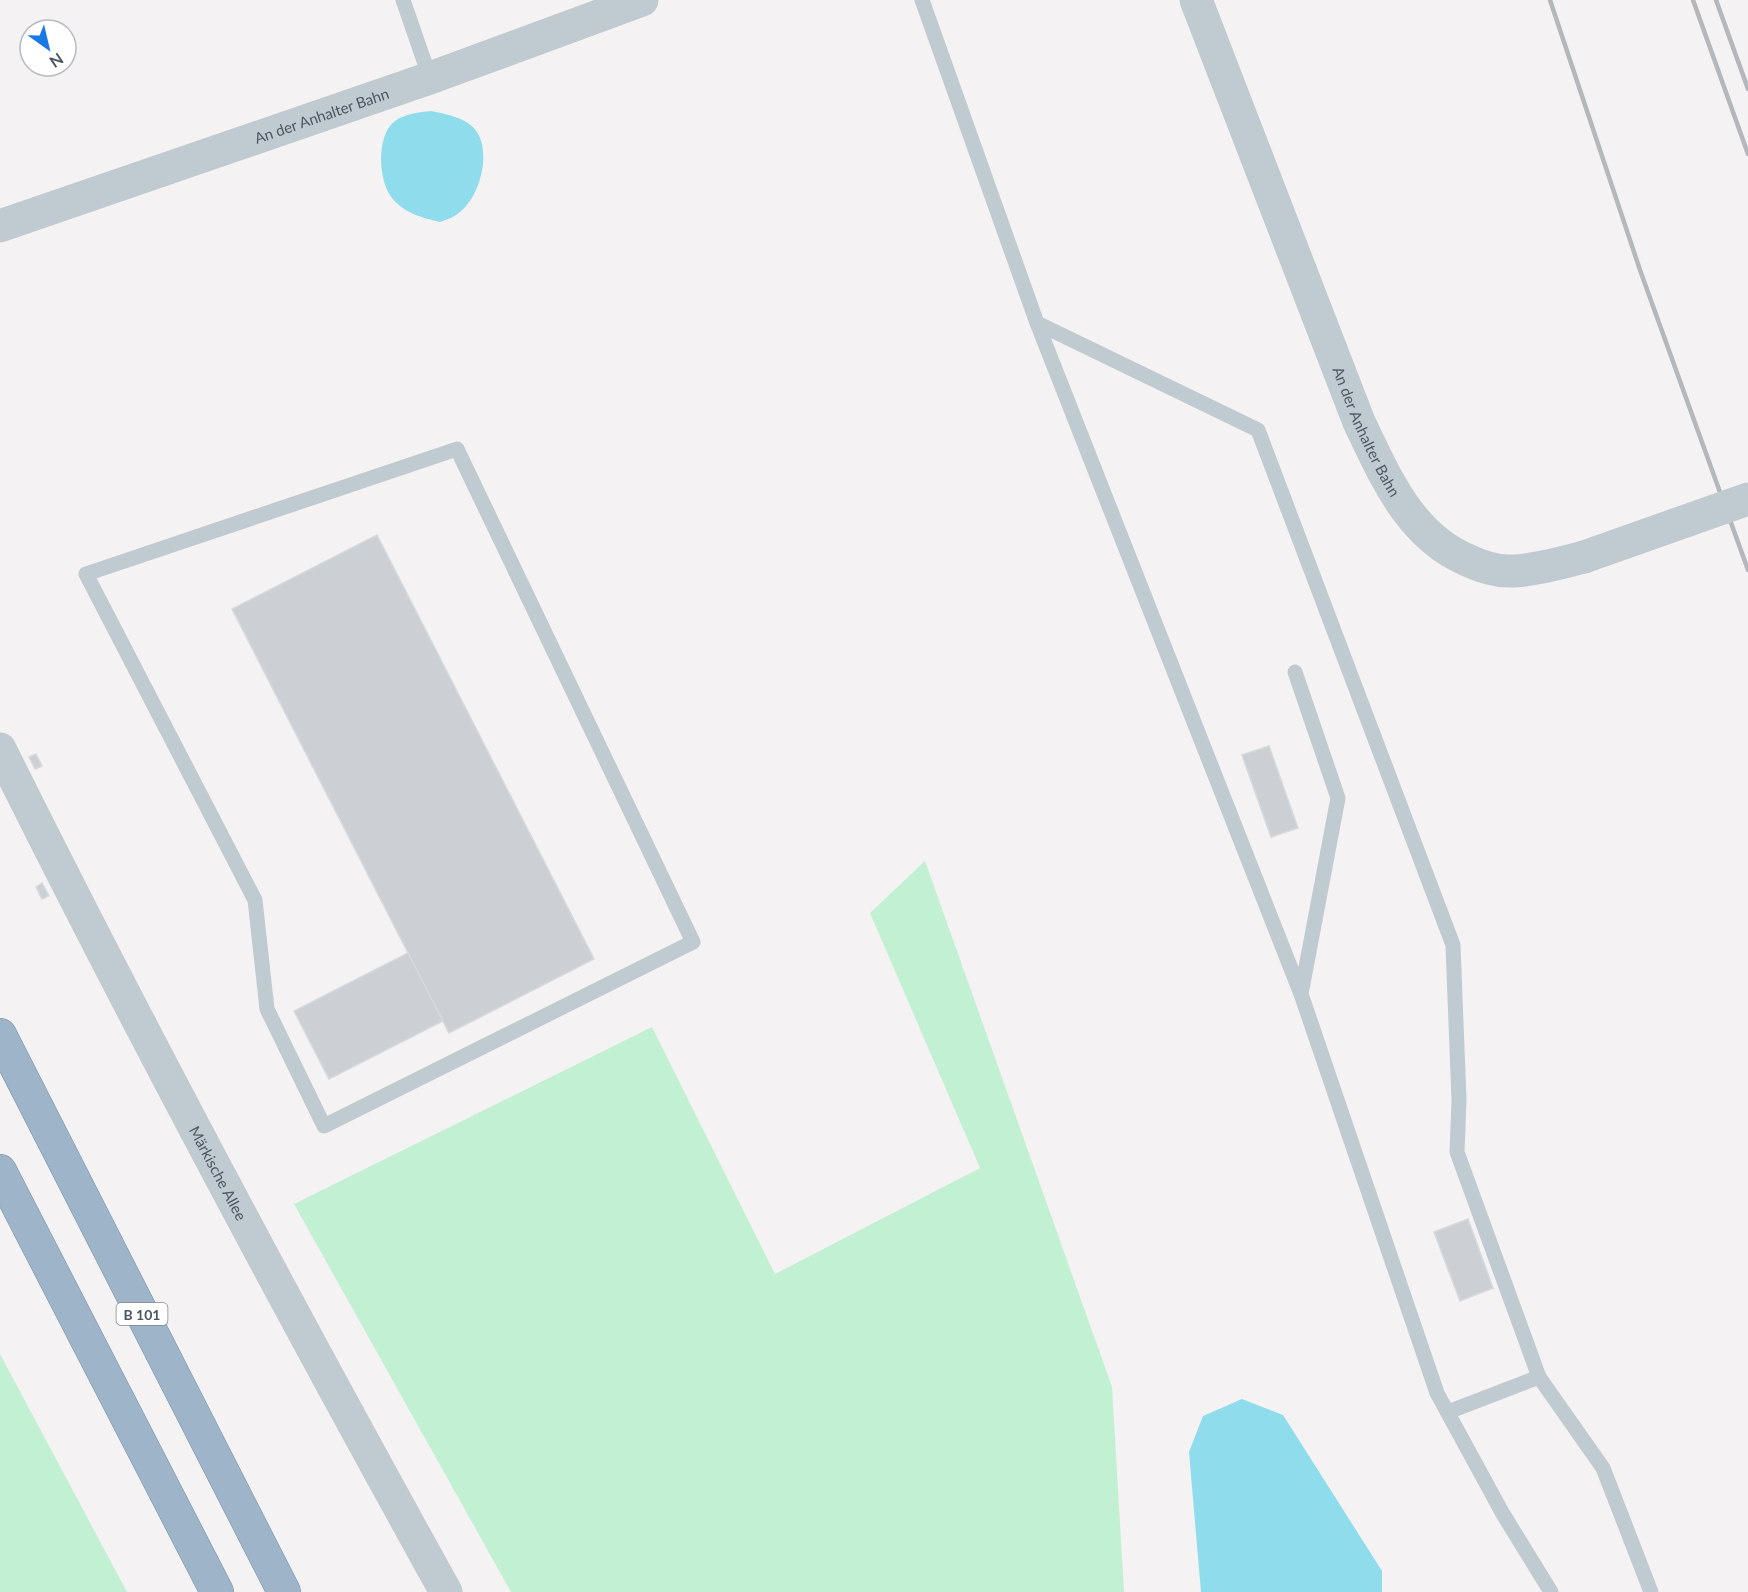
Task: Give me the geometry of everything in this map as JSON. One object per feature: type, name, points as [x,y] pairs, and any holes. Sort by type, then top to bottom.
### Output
[{"type":"highway","name":"B 101","points":[[0,1035],[284,1592]]},
{"type":"highway","points":[[0,1171],[217,1592]]},
{"type":"street","name":"An der Anhalter Bahn","points":[[0,226],[430,78],[642,0]]},
{"type":"street","name":"An der Anhalter Bahn","points":[[1196,0],[1359,422],[1388,482],[1416,525],[1447,551],[1479,565],[1510,572],[1584,557],[1748,499]]},
{"type":"street","name":"Märkische Allee","points":[[0,749],[72,894],[256,1243],[446,1592]]},
{"type":"lane","points":[[403,0],[430,78]]},
{"type":"lane","points":[[922,0],[1037,323],[1301,994],[1437,1393],[1503,1514],[1551,1592]]},
{"type":"lane","points":[[1037,323],[1258,430],[1453,945],[1459,1100],[1457,1152],[1539,1377],[1603,1468],[1651,1592]]},
{"type":"lane","points":[[456,449],[693,942],[324,1126],[267,1009],[255,900],[86,574],[456,449]]},
{"type":"lane","points":[[1295,672],[1338,798],[1301,994]]},
{"type":"lane","points":[[1448,1412],[1539,1377]]},
{"type":"green space","points":[[925,861],[1112,1387],[1124,1592],[511,1592],[294,1204],[652,1027],[775,1274],[980,1168],[870,913]]},
{"type":"green space","points":[[0,1354],[127,1592],[0,1592]]},
{"type":"water","points":[[431,111],[456,117],[468,123],[477,132],[483,151],[478,185],[468,204],[459,213],[440,222],[402,208],[392,198],[384,181],[381,158],[385,137],[395,121],[417,113]]},
{"type":"water","points":[[1242,1399],[1283,1415],[1382,1571],[1382,1592],[1201,1592],[1189,1452],[1203,1416]]},
{"type":"building","points":[[377,535],[594,959],[449,1033],[232,609]]},
{"type":"building","points":[[1269,746],[1298,828],[1271,837],[1242,755]]},
{"type":"building","points":[[36,754],[42,766],[35,769],[29,757]]},
{"type":"building","points":[[42,883],[49,896],[42,899],[36,887]]},
{"type":"building","points":[[408,953],[443,1021],[329,1079],[294,1011]]},
{"type":"building","points":[[1468,1219],[1493,1288],[1460,1301],[1434,1232]]},
{"type":"railway","points":[[1550,0],[1640,270],[1748,570]]},
{"type":"railway","points":[[1693,0],[1748,154]]},
{"type":"railway","points":[[1716,0],[1748,89]]}]
